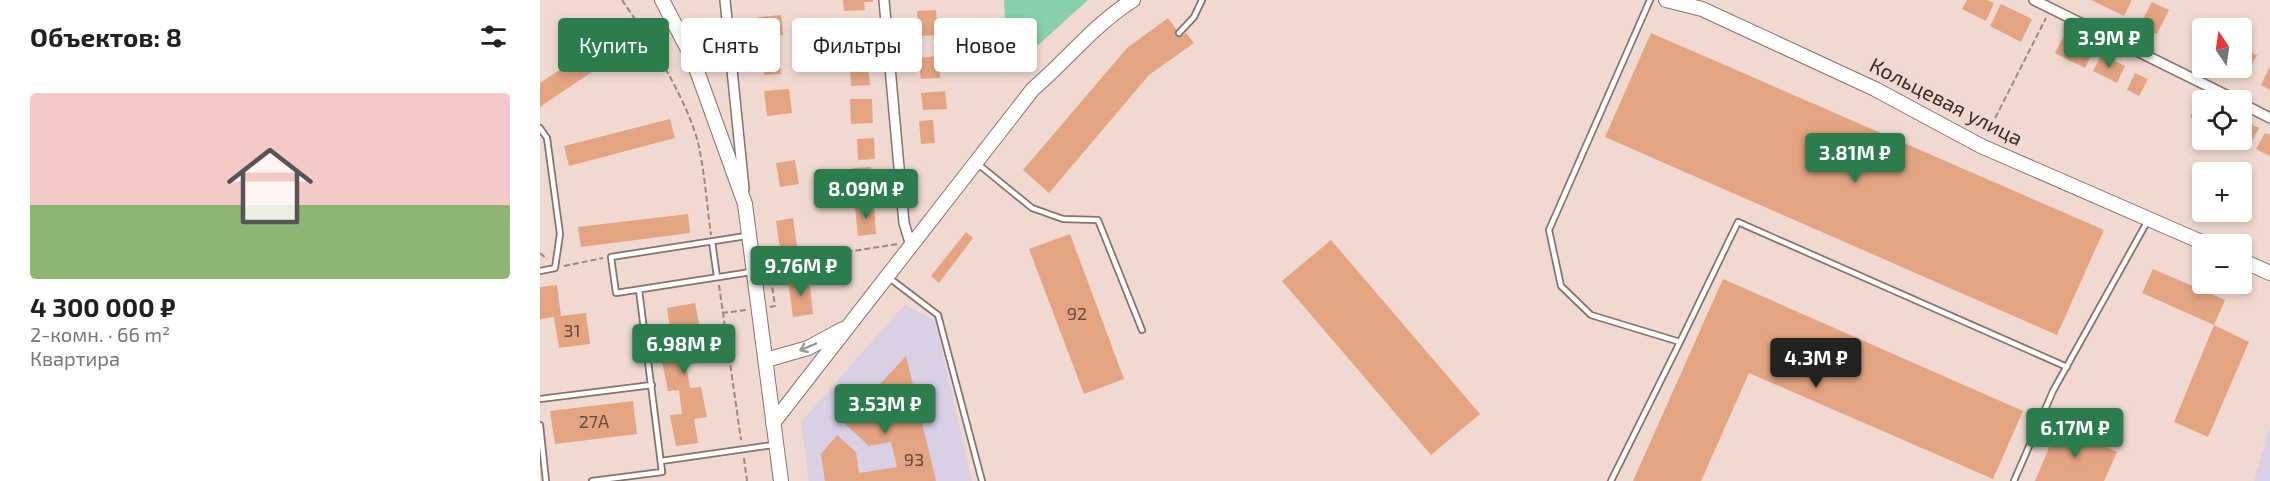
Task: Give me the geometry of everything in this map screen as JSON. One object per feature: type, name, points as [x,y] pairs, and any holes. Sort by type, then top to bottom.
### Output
[{"type":"street","points":[[662,0],[692,57],[745,204]]},
{"type":"street","points":[[725,0],[745,204],[782,481]]},
{"type":"street","points":[[884,0],[904,223],[911,246]]},
{"type":"street","points":[[773,423],[1033,89],[1090,34],[1133,0]]},
{"type":"street","name":"Кольцевая улица","points":[[1666,0],[1702,9],[1875,89],[1981,146],[2192,238]]},
{"type":"street","points":[[2034,0],[2053,4],[2217,90]]},
{"type":"street","points":[[2252,109],[2270,118]]},
{"type":"street","points":[[2252,265],[2270,273]]},
{"type":"street","points":[[766,360],[808,348],[848,327]]},
{"type":"lane","points":[[1179,33],[1194,17],[1202,0]]},
{"type":"lane","points":[[1650,0],[1549,230],[1561,286],[1591,315],[1680,342]]},
{"type":"lane","points":[[540,128],[547,138],[560,234],[555,268],[540,271]]},
{"type":"lane","points":[[976,162],[1032,208],[1063,219],[1098,220],[1142,330]]},
{"type":"lane","points":[[2014,481],[2054,391],[2148,219]]},
{"type":"lane","points":[[1611,481],[1738,222],[2067,367]]},
{"type":"lane","points":[[750,236],[611,257],[616,293],[754,271]]},
{"type":"lane","points":[[712,241],[717,277]]},
{"type":"lane","points":[[888,277],[938,315],[982,481]]},
{"type":"lane","points":[[592,481],[662,472],[639,290]]},
{"type":"lane","points":[[540,399],[652,385]]},
{"type":"lane","points":[[540,425],[546,481]]},
{"type":"lane","points":[[661,460],[776,444]]},
{"type":"path","points":[[622,0],[653,50],[691,122],[699,147],[712,241]]},
{"type":"path","points":[[1981,146],[2053,4]]},
{"type":"path","points":[[722,313],[774,306],[769,264],[891,243],[911,246]]},
{"type":"path","points":[[555,268],[611,257]]},
{"type":"path","points":[[717,277],[747,481]]},
{"type":"shaded area","points":[[904,305],[935,320],[972,481],[809,481],[801,422]]},
{"type":"shaded area","points":[[2270,425],[2270,481],[2254,481]]},
{"type":"green space","points":[[1004,0],[1088,0],[1037,46],[1037,18],[1005,18]]},
{"type":"building","points":[[843,0],[873,0],[873,2],[864,2],[865,10],[844,11]]},
{"type":"building","points":[[1967,0],[1987,0],[1994,3],[1986,21],[1962,9]]},
{"type":"building","points":[[2091,0],[2132,0],[2124,16]]},
{"type":"building","points":[[2152,2],[2169,10],[2157,34],[2140,25]]},
{"type":"building","points":[[2001,4],[2032,19],[2021,42],[1990,26]]},
{"type":"building","points":[[936,10],[934,35],[922,36],[922,18],[918,18],[917,11]]},
{"type":"building","points":[[781,15],[783,35],[780,35],[780,18],[758,17]]},
{"type":"building","points":[[1168,18],[1181,36],[1186,33],[1194,43],[1149,75],[1049,193],[1023,170],[1127,48]]},
{"type":"building","points":[[1651,33],[2104,230],[2057,335],[1605,137]]},
{"type":"building","points":[[2063,37],[2093,52],[2085,68],[2055,53]]},
{"type":"building","points":[[2252,52],[2257,55],[2252,65]]},
{"type":"building","points":[[2102,54],[2125,66],[2117,83],[2093,71]]},
{"type":"building","points":[[934,56],[934,72],[939,72],[940,78],[921,79],[922,58]]},
{"type":"building","points":[[780,66],[781,74],[764,75],[764,72],[780,72]]},
{"type":"building","points":[[2270,66],[2270,90],[2261,85]]},
{"type":"building","points":[[558,71],[592,72],[540,107],[540,83]]},
{"type":"building","points":[[850,72],[869,72],[870,85],[851,86]]},
{"type":"building","points":[[2135,73],[2148,79],[2139,96],[2127,90]]},
{"type":"building","points":[[789,89],[792,113],[767,116],[764,91]]},
{"type":"building","points":[[945,91],[947,109],[923,110],[921,93]]},
{"type":"building","points":[[850,99],[872,99],[873,123],[851,124]]},
{"type":"building","points":[[670,119],[675,138],[569,166],[564,146]]},
{"type":"building","points":[[933,120],[935,143],[921,144],[919,121]]},
{"type":"building","points":[[2252,124],[2259,128],[2252,140]]},
{"type":"building","points":[[2265,133],[2270,135],[2270,156],[2256,149]]},
{"type":"building","points":[[874,138],[875,159],[858,160],[857,139]]},
{"type":"building","points":[[795,160],[799,184],[780,187],[776,163]]},
{"type":"building","points":[[871,167],[872,197],[852,197],[852,168]]},
{"type":"building","points":[[874,205],[876,234],[858,236],[855,207]]},
{"type":"building","points":[[688,214],[690,233],[581,247],[578,227]]},
{"type":"building","points":[[793,218],[797,246],[780,249],[776,221]]},
{"type":"building","points":[[966,232],[973,238],[939,283],[931,276]]},
{"type":"building","points":[[1070,234],[1124,379],[1084,394],[1029,249]]},
{"type":"building","points":[[1331,240],[1480,414],[1431,455],[1282,281]]},
{"type":"building","points":[[2153,269],[2192,286],[2192,294],[2211,294],[2225,300],[2214,325],[2142,293]]},
{"type":"building","points":[[809,277],[813,314],[793,317],[788,280]]},
{"type":"building","points":[[1723,279],[2023,411],[1993,479],[1749,373],[1701,481],[1633,481]]},
{"type":"building","points":[[557,285],[561,316],[586,313],[590,344],[559,348],[554,317],[540,319],[540,287]]},
{"type":"building","points":[[695,303],[699,324],[691,325],[699,363],[686,365],[690,388],[701,387],[707,417],[694,419],[698,443],[676,446],[670,415],[682,414],[679,390],[668,391],[662,361],[674,359],[671,336],[681,334],[680,326],[670,328],[667,308]]},
{"type":"building","points":[[2214,325],[2249,342],[2208,437],[2174,422]]},
{"type":"building","points":[[906,356],[936,481],[825,481],[821,454],[837,435],[856,452],[859,473],[897,467],[891,442],[869,446],[844,423]]},
{"type":"building","points":[[633,401],[637,434],[555,444],[550,411]]},
{"type":"building","points":[[2058,426],[2117,452],[2104,481],[2035,481]]}]
